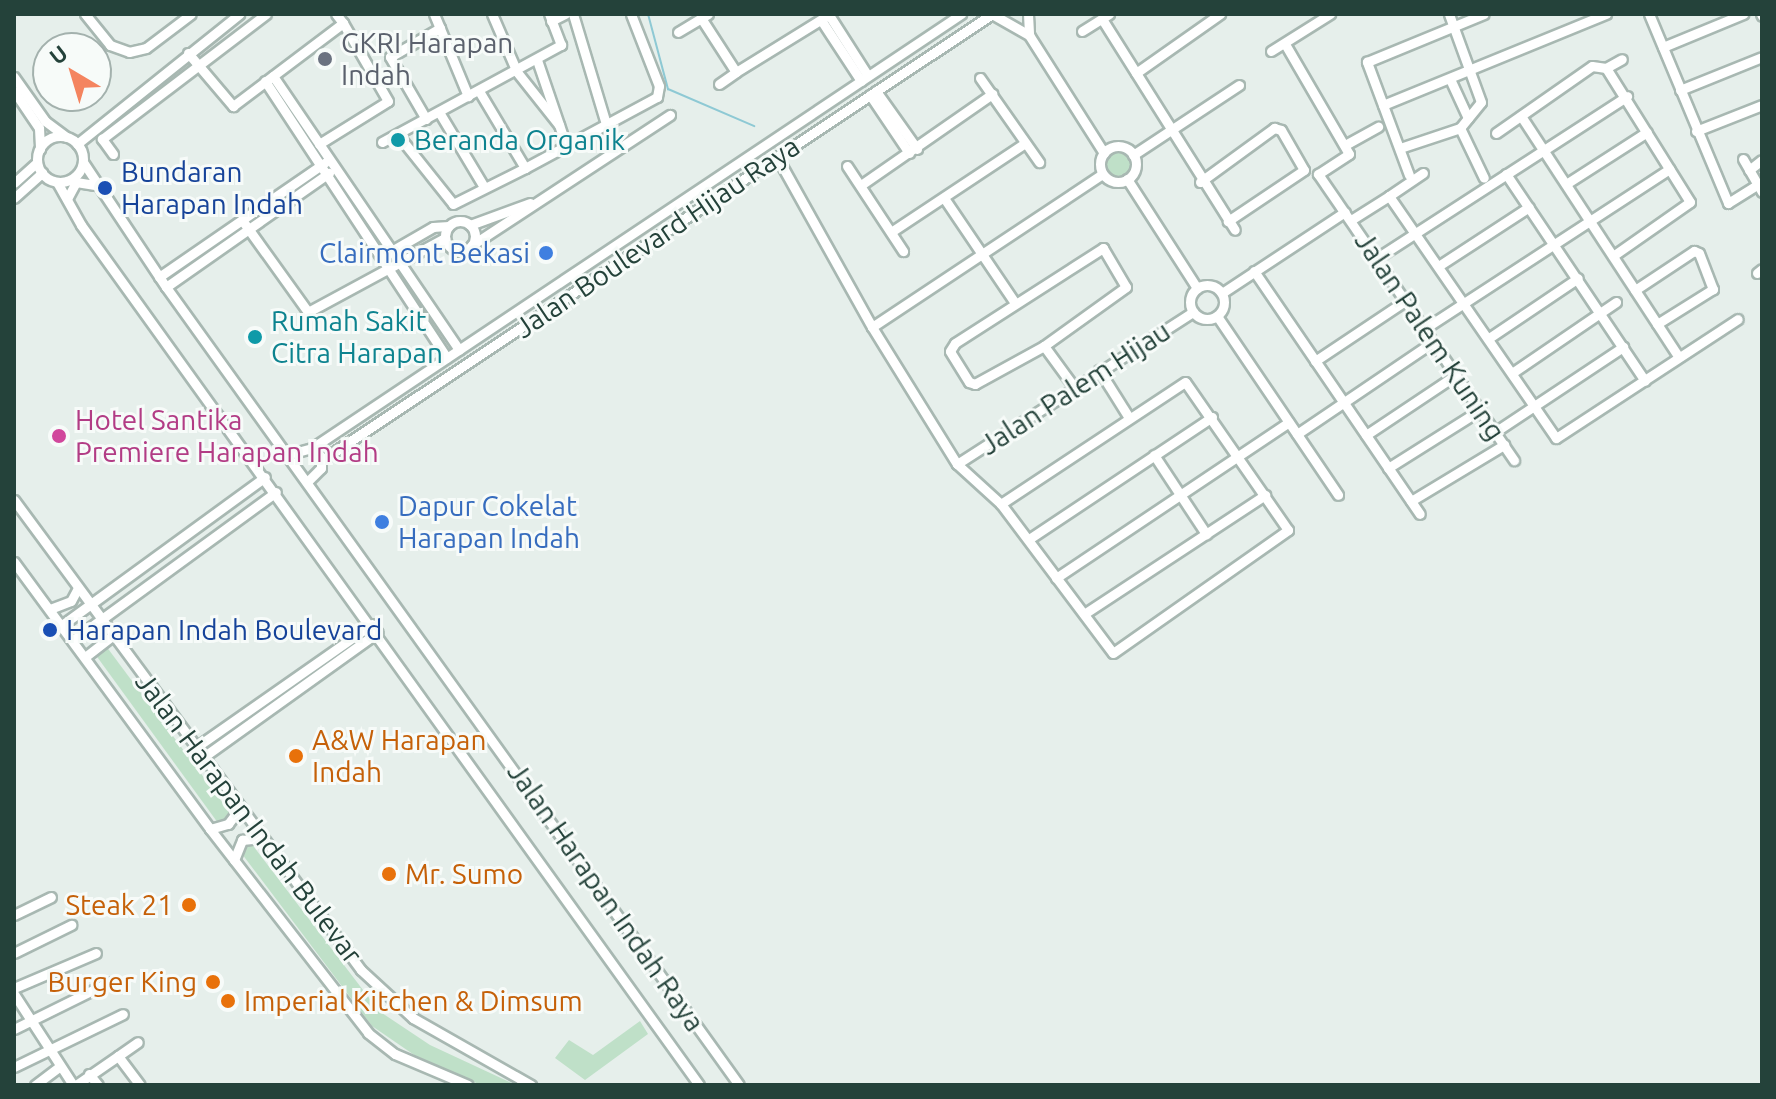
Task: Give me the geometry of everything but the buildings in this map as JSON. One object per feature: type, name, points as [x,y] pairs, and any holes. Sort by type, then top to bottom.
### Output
[{"type":"street","points":[[86,14],[110,45],[129,52],[146,48],[191,14]]},
{"type":"street","points":[[40,149],[50,139],[73,141],[239,14]]},
{"type":"street","points":[[113,154],[102,139],[266,14]]},
{"type":"street","points":[[434,14],[468,96]]},
{"type":"street","points":[[492,14],[517,72],[559,125]]},
{"type":"street","points":[[561,45],[550,18],[565,14]]},
{"type":"street","points":[[573,14],[606,124]]},
{"type":"street","points":[[398,135],[451,203],[525,168],[660,92],[631,14]]},
{"type":"street","name":"Jalan Boulevard Hijau Raya","points":[[286,455],[312,448],[961,14]]},
{"type":"street","points":[[992,14],[1029,35],[1104,153],[1102,174]]},
{"type":"street","name":"Jalan Boulevard Hijau Raya","points":[[322,460],[992,14]]},
{"type":"street","points":[[1028,14],[1029,35]]},
{"type":"street","points":[[1136,73],[1220,14]]},
{"type":"street","points":[[1271,51],[1330,14]]},
{"type":"street","points":[[1400,148],[1460,128],[1482,99],[1449,14]]},
{"type":"street","points":[[1409,175],[1368,61],[1484,14]]},
{"type":"street","points":[[1383,105],[1606,14]]},
{"type":"street","points":[[1649,14],[1728,204],[1759,189],[1743,159]]},
{"type":"street","points":[[1663,47],[1743,14]]},
{"type":"street","points":[[678,32],[705,16],[736,72]]},
{"type":"street","points":[[719,84],[827,16],[864,79]]},
{"type":"street","points":[[1082,31],[1105,16],[1169,131],[1200,182],[1235,230]]},
{"type":"street","points":[[192,50],[233,106],[340,19],[388,101],[319,144]]},
{"type":"street","points":[[426,119],[390,57],[440,28]]},
{"type":"street","points":[[941,28],[950,41]]},
{"type":"street","points":[[382,142],[517,72],[561,45],[580,38]]},
{"type":"street","points":[[1285,44],[1345,145],[1378,127]]},
{"type":"street","points":[[1680,90],[1762,57]]},
{"type":"street","points":[[1496,133],[1592,66],[1606,68],[1622,59]]},
{"type":"street","points":[[537,60],[566,145]]},
{"type":"street","points":[[1606,68],[1627,96],[1689,203],[1613,256]]},
{"type":"street","points":[[14,77],[45,121],[73,141],[83,162],[72,179],[57,182],[42,173],[37,162]]},
{"type":"street","points":[[980,78],[1039,162]]},
{"type":"street","points":[[269,79],[319,144],[325,163]]},
{"type":"street","points":[[269,79],[331,172],[444,360],[450,375]]},
{"type":"street","points":[[1450,79],[1468,118]]},
{"type":"street","points":[[1133,155],[1239,85]]},
{"type":"street","points":[[14,91],[39,128],[40,149],[37,162],[14,183]]},
{"type":"street","points":[[479,91],[525,168]]},
{"type":"street","points":[[873,93],[913,151]]},
{"type":"street","points":[[861,185],[992,94]]},
{"type":"street","points":[[1377,258],[1627,96]]},
{"type":"street","points":[[1696,131],[1762,105]]},
{"type":"street","points":[[439,112],[484,187]]},
{"type":"street","points":[[445,238],[457,251],[472,245],[530,203],[670,115]]},
{"type":"street","points":[[1521,116],[1679,357]]},
{"type":"street","points":[[1200,182],[1274,128],[1281,130],[1304,170],[1228,221]]},
{"type":"street","points":[[1460,128],[1484,178]]},
{"type":"street","points":[[1566,184],[1647,132]]},
{"type":"street","points":[[891,232],[1025,143]]},
{"type":"street","name":"Jalan Palem Kuning","points":[[1345,145],[1348,156],[1318,173],[1514,460]]},
{"type":"street","points":[[1104,153],[1117,147],[1133,155]]},
{"type":"street","points":[[1102,174],[1114,182],[1127,179],[1135,168],[1133,155]]},
{"type":"street","points":[[777,157],[872,327],[957,464],[1001,504],[1116,653],[1286,532],[1265,495],[1185,382],[1128,416],[1001,504]]},
{"type":"street","points":[[1749,170],[1762,160]]},
{"type":"street","name":"Jalan Harapan Indah Raya","points":[[83,162],[166,287],[739,1085]]},
{"type":"street","points":[[166,287],[325,163]]},
{"type":"street","points":[[847,166],[903,251]]},
{"type":"street","points":[[1424,329],[1669,169]]},
{"type":"street","points":[[159,277],[331,172]]},
{"type":"street","points":[[331,172],[391,251],[459,350]]},
{"type":"street","points":[[14,198],[42,173]]},
{"type":"street","points":[[1222,293],[1254,271],[1348,216],[1389,196],[1423,173]]},
{"type":"street","points":[[872,327],[1102,174]]},
{"type":"street","points":[[1506,174],[1645,381]]},
{"type":"street","points":[[1127,179],[1197,288]]},
{"type":"street","name":"Jalan Harapan Indah Raya","points":[[57,182],[67,202],[375,628],[699,1085]]},
{"type":"street","points":[[67,202],[68,191],[76,182],[97,187]]},
{"type":"street","points":[[1389,196],[1418,232],[1556,438],[1738,319]]},
{"type":"street","points":[[688,197],[693,213]]},
{"type":"street","points":[[944,198],[1015,303]]},
{"type":"street","points":[[376,273],[382,258],[433,227],[449,226],[459,221],[470,225],[530,203]]},
{"type":"street","points":[[678,203],[693,213]]},
{"type":"street","points":[[1440,265],[1529,207]]},
{"type":"street","points":[[245,224],[306,311],[376,273],[390,271],[445,238],[449,226]]},
{"type":"street","points":[[470,225],[475,234],[472,245]]},
{"type":"street","points":[[1097,250],[1105,251],[1126,287],[1044,346],[975,384],[969,382],[951,347],[1097,250]]},
{"type":"street","points":[[1635,290],[1694,251],[1699,253],[1713,289],[1657,324]]},
{"type":"street","points":[[1254,271],[1420,514]]},
{"type":"street","points":[[1489,338],[1578,278]]},
{"type":"street","points":[[1213,286],[1222,293],[1224,302],[1217,316],[1205,319],[1193,312],[1190,299],[1197,288],[1213,286]]},
{"type":"street","points":[[1315,361],[1405,301]]},
{"type":"street","points":[[1512,373],[1616,302]]},
{"type":"street","name":"Jalan Palem Hijau","points":[[957,464],[1193,312]]},
{"type":"street","points":[[1217,316],[1338,495]]},
{"type":"street","points":[[1297,434],[1433,342]]},
{"type":"street","points":[[1044,346],[1074,387]]},
{"type":"street","points":[[1495,432],[1623,347]]},
{"type":"street","points":[[1099,370],[1128,416]]},
{"type":"street","points":[[1366,435],[1456,375]]},
{"type":"street","points":[[1388,468],[1480,410]]},
{"type":"street","points":[[1029,539],[1212,417]]},
{"type":"street","points":[[1056,578],[1289,422]]},
{"type":"street","points":[[1411,501],[1504,445]]},
{"type":"street","points":[[307,482],[322,460],[312,448]]},
{"type":"street","points":[[1154,455],[1206,534]]},
{"type":"street","points":[[62,625],[265,477]]},
{"type":"street","points":[[73,640],[276,492]]},
{"type":"street","points":[[1084,614],[1265,495]]},
{"type":"street","name":"Jalan Harapan Indah Bulevar","points":[[14,500],[202,758],[382,993],[413,1018],[531,1085]]},
{"type":"street","name":"Jalan Harapan Indah Bulevar","points":[[14,562],[210,829],[368,1033],[395,1054],[468,1085]]},
{"type":"street","points":[[50,609],[71,601],[78,588]]},
{"type":"street","points":[[195,748],[375,628]]},
{"type":"street","points":[[202,758],[375,628]]},
{"type":"street","points":[[85,657],[113,635]]},
{"type":"street","points":[[210,829],[228,824],[240,808]]},
{"type":"street","points":[[234,860],[242,840],[262,838]]},
{"type":"street","points":[[14,915],[51,897]]},
{"type":"street","points":[[14,953],[71,925]]},
{"type":"street","points":[[96,953],[14,991],[74,1085],[138,1042]]},
{"type":"street","points":[[14,1029],[109,982]]},
{"type":"street","points":[[14,1067],[123,1014]]},
{"type":"street","points":[[118,1056],[140,1085]]},
{"type":"street","points":[[35,1085],[60,1066]]},
{"type":"street","points":[[89,1074],[98,1085]]},
{"type":"green space","points":[[1118,146],[1131,151],[1136,164],[1131,177],[1118,182],[1105,177],[1100,164],[1105,151]]},
{"type":"green space","points":[[106,646],[231,814],[225,820],[218,823],[95,654]]},
{"type":"green space","points":[[251,843],[379,1011],[430,1045],[516,1085],[481,1085],[420,1059],[372,1026],[239,850]]},
{"type":"green space","points":[[640,1021],[648,1034],[585,1080],[555,1058],[569,1040],[593,1055]]},
{"type":"waterway","points":[[648,14],[668,89],[754,126]]},
{"type":"place","name":"GKRI Harapan Indah","points":[[325,59]]},
{"type":"place","name":"Beranda Organik","points":[[398,140]]},
{"type":"place","name":"Bundaran Harapan Indah","points":[[105,188]]},
{"type":"place","name":"Clairmont Bekasi","points":[[546,253]]},
{"type":"place","name":"Rumah Sakit Citra Harapan","points":[[255,337]]},
{"type":"place","name":"Hotel Santika Premiere Harapan Indah","points":[[59,436]]},
{"type":"place","name":"Dapur Cokelat Harapan Indah","points":[[382,522]]},
{"type":"place","name":"Harapan Indah Boulevard","points":[[50,630]]},
{"type":"place","name":"A&W Harapan Indah","points":[[296,756]]},
{"type":"place","name":"Mr. Sumo","points":[[389,874]]},
{"type":"place","name":"Steak 21","points":[[189,905]]},
{"type":"place","name":"Burger King","points":[[213,982]]},
{"type":"place","name":"Imperial Kitchen & Dimsum","points":[[228,1001]]}]
